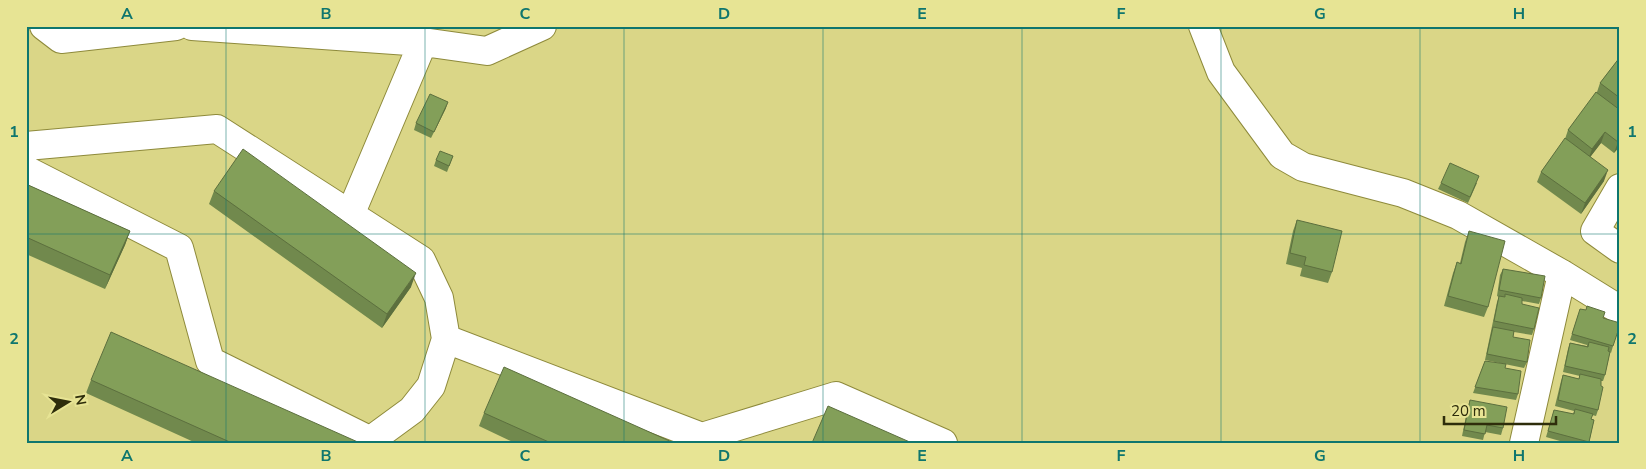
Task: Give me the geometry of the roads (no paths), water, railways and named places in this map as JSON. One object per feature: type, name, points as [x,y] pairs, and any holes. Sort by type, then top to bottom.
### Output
[{"type":"street","points":[[44,26],[61,39],[176,26]]},
{"type":"street","points":[[192,26],[423,42],[488,51],[542,26]]},
{"type":"street","points":[[1203,26],[1221,72],[1282,154],[1304,167],[1403,193],[1458,216],[1562,274],[1620,310]]},
{"type":"street","points":[[350,215],[423,42]]},
{"type":"street","points":[[26,146],[217,129],[421,260],[439,298],[446,338],[431,386],[412,410],[373,442],[210,361],[179,248],[26,170]]},
{"type":"street","points":[[1620,188],[1595,231],[1620,249]]},
{"type":"street","points":[[1524,443],[1562,274]]},
{"type":"street","points":[[446,338],[702,437],[836,396],[943,443]]}]
